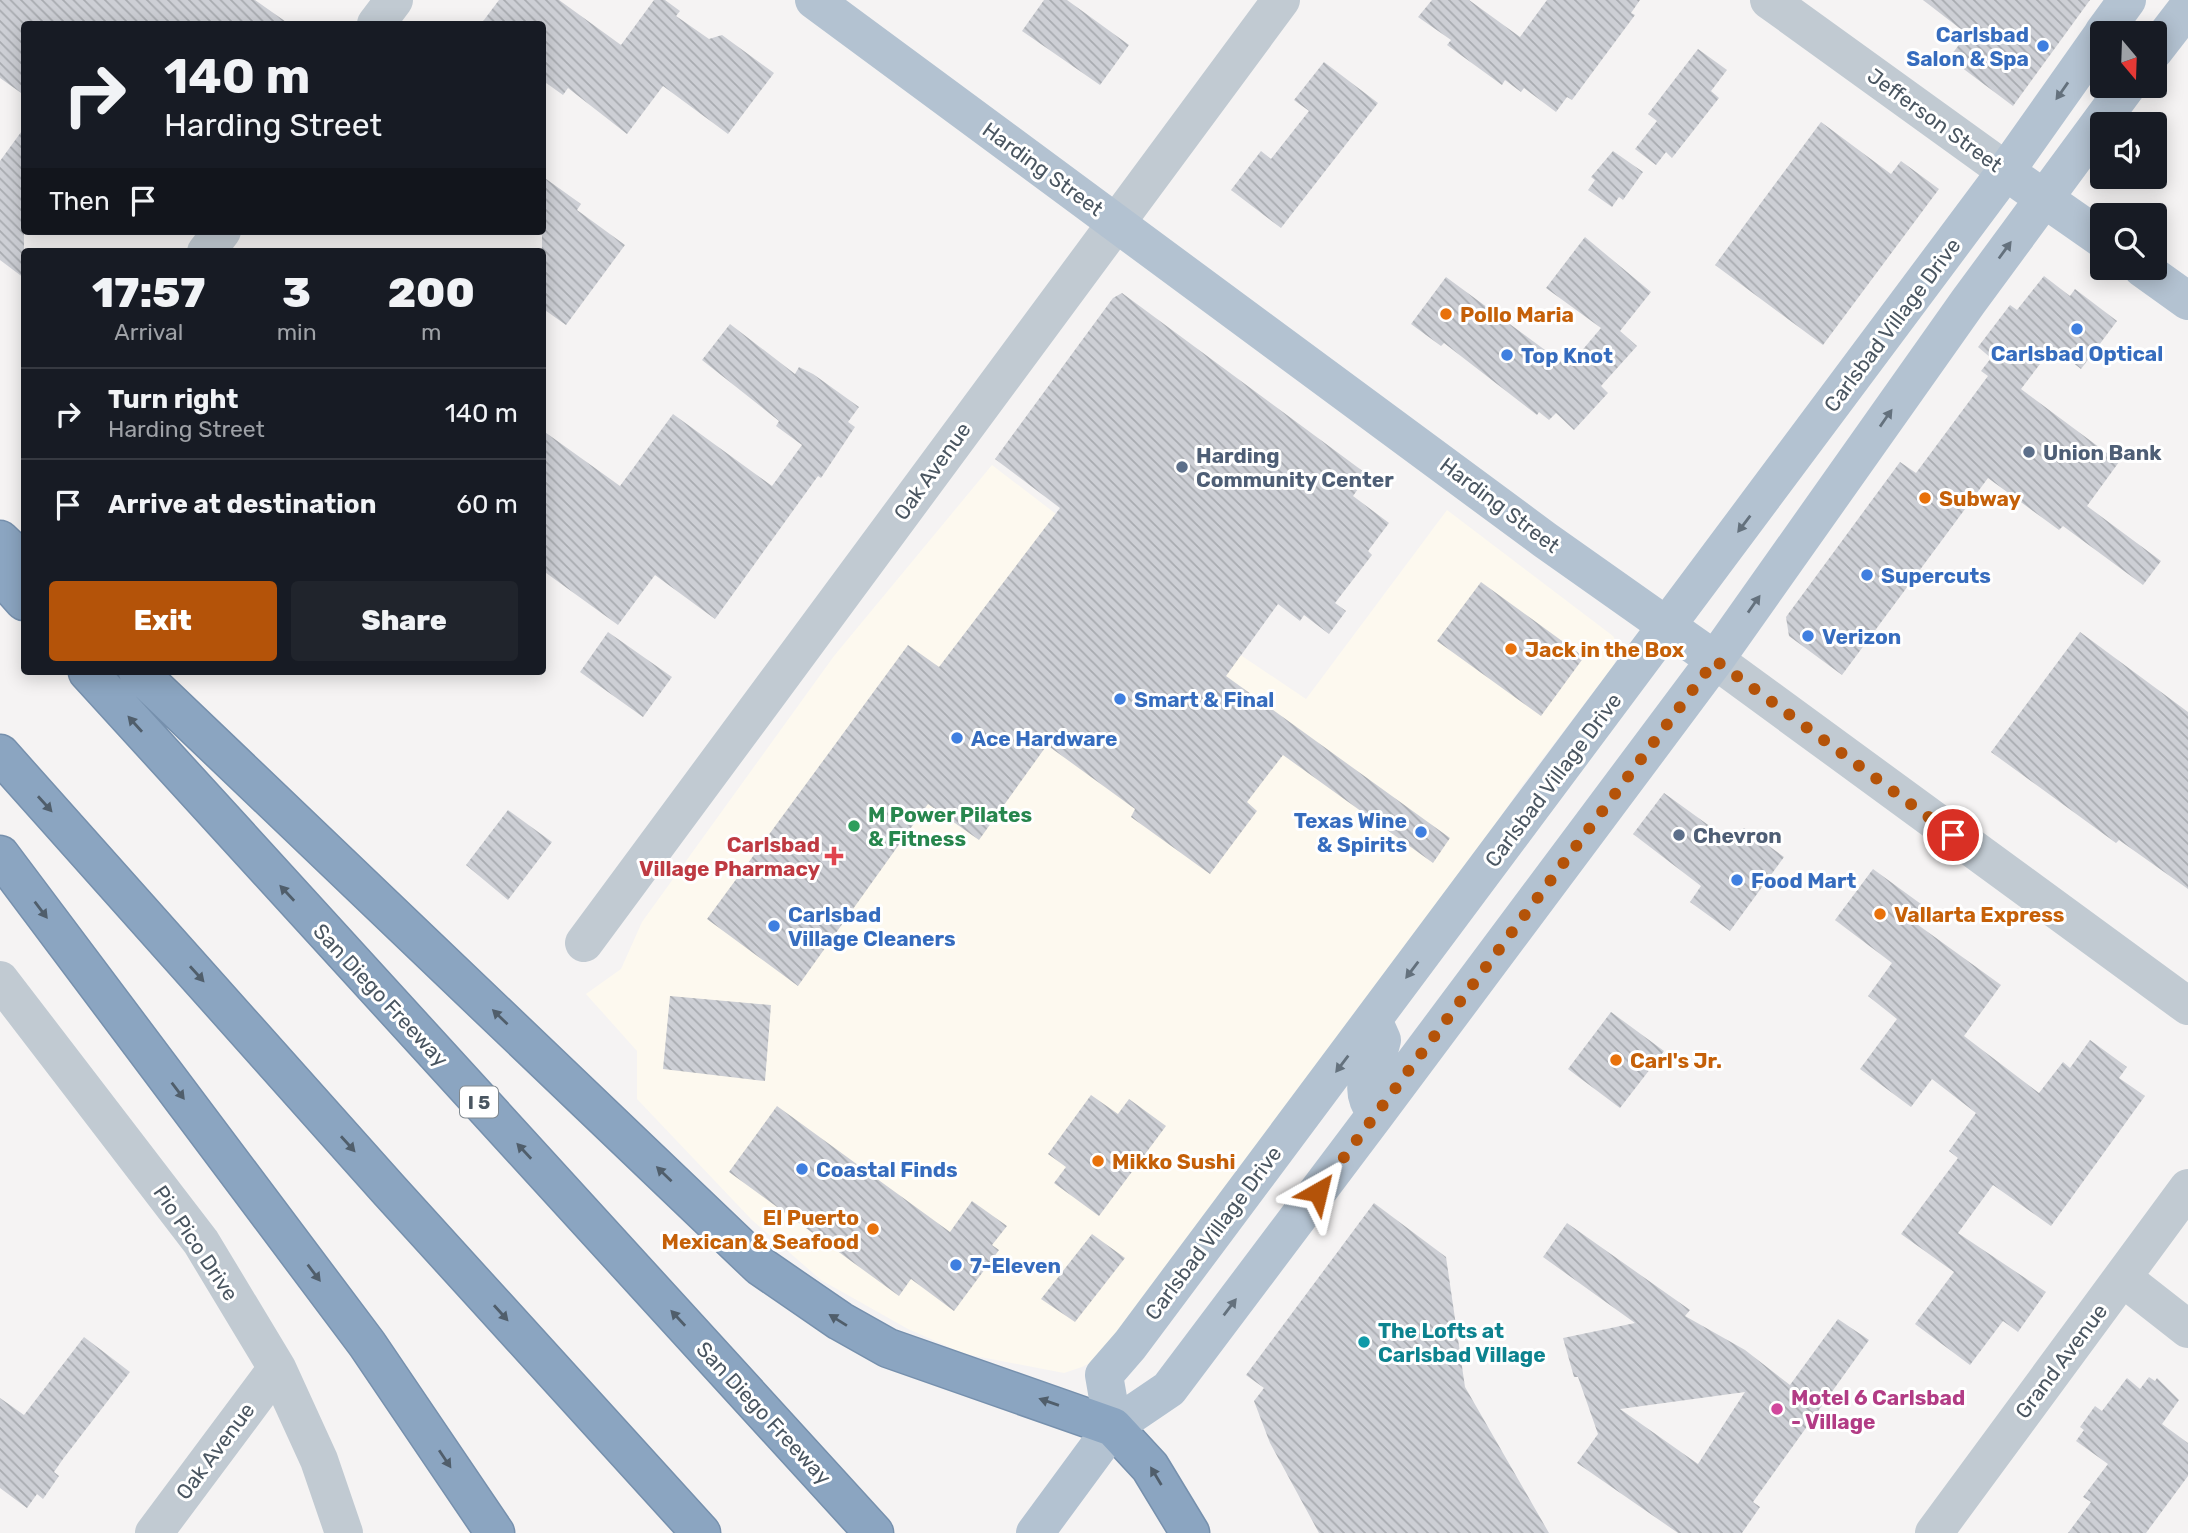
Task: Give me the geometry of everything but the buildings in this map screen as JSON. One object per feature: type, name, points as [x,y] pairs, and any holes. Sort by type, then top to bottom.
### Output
[{"type":"highway","points":[[0,540],[21,561]]},
{"type":"highway","points":[[0,574],[21,598]]},
{"type":"highway","name":"San Diego Freeway","points":[[91,675],[873,1532]]},
{"type":"highway","points":[[141,675],[760,1266],[840,1321],[888,1348],[1113,1427],[1150,1467],[1189,1533]]},
{"type":"highway","points":[[0,754],[398,1200],[701,1533]]},
{"type":"highway","points":[[0,855],[367,1344],[495,1533]]},
{"type":"main road","name":"Harding Street","points":[[814,0],[1715,660]]},
{"type":"main road","name":"Carlsbad Village Drive","points":[[2112,21],[2127,0]]},
{"type":"main road","points":[[2167,34],[2188,7]]},
{"type":"main road","name":"Carlsbad Village Drive","points":[[1113,1427],[1104,1374],[1310,1107],[2006,171],[2090,52]]},
{"type":"main road","points":[[1035,1533],[1113,1427],[1169,1389],[1318,1192],[1715,660],[2043,199],[2118,98]]},
{"type":"main road","name":"Jefferson Street","points":[[2006,171],[2090,231]]},
{"type":"main road","points":[[2159,280],[2188,301]]},
{"type":"main road","points":[[1374,1021],[1382,1040],[1364,1091],[1376,1114]]},
{"type":"main road","points":[[1310,1107],[1317,1116],[1312,1167],[1318,1192]]},
{"type":"street","points":[[378,21],[394,0]]},
{"type":"street","name":"Oak Avenue","points":[[584,943],[1281,0]]},
{"type":"street","name":"Jefferson Street","points":[[1769,0],[2006,171]]},
{"type":"street","name":"Harding Street","points":[[1715,660],[2188,1006]]},
{"type":"street","name":"Pio Pico Drive","points":[[0,980],[199,1238],[277,1368],[319,1460],[344,1533]]},
{"type":"street","name":"Grand Avenue","points":[[1934,1533],[2188,1188]]},
{"type":"street","points":[[2123,1278],[2188,1329]]},
{"type":"street","name":"Oak Avenue","points":[[154,1533],[277,1368]]},
{"type":"shaded area","points":[[992,465],[1239,654],[1306,699],[1447,510],[1613,636],[1619,647],[1614,665],[1521,787],[1414,944],[1103,1356],[1064,1373],[965,1354],[908,1329],[821,1280],[752,1220],[637,1099],[637,1051],[586,994],[621,969],[642,922],[834,656]]},
{"type":"place","name":"Carlsbad Salon & Spa","points":[[2043,46]]},
{"type":"place","name":"Pollo Maria","points":[[1446,314]]},
{"type":"place","name":"Carlsbad Optical","points":[[2077,329]]},
{"type":"place","name":"Top Knot","points":[[1507,355]]},
{"type":"place","name":"Union Bank","points":[[2029,452]]},
{"type":"place","name":"Harding Community Center","points":[[1182,467]]},
{"type":"place","name":"Subway","points":[[1925,498]]},
{"type":"place","name":"Supercuts","points":[[1867,575]]},
{"type":"place","name":"Verizon","points":[[1808,636]]},
{"type":"place","name":"Jack in the Box","points":[[1511,649]]},
{"type":"place","name":"Smart & Final","points":[[1120,699]]},
{"type":"place","name":"Ace Hardware","points":[[957,738]]},
{"type":"place","name":"M Power Pilates & Fitness","points":[[854,826]]},
{"type":"place","name":"Texas Wine & Spirits","points":[[1421,832]]},
{"type":"place","name":"Chevron","points":[[1679,835]]},
{"type":"place","name":"Carlsbad Village Pharmacy","points":[[834,856]]},
{"type":"place","name":"Food Mart","points":[[1737,880]]},
{"type":"place","name":"Vallarta Express","points":[[1880,914]]},
{"type":"place","name":"Carlsbad Village Cleaners","points":[[774,926]]},
{"type":"place","name":"Carl's Jr.","points":[[1616,1060]]},
{"type":"place","name":"Mikko Sushi","points":[[1098,1161]]},
{"type":"place","name":"Coastal Finds","points":[[802,1169]]},
{"type":"place","name":"El Puerto Mexican & Seafood","points":[[873,1229]]},
{"type":"place","name":"7-Eleven","points":[[956,1265]]},
{"type":"place","name":"The Lofts at Carlsbad Village","points":[[1364,1342]]},
{"type":"place","name":"Motel 6 Carlsbad - Village","points":[[1777,1409]]},
{"type":"route","points":[[1318,1192],[1715,660],[1953,835]]}]
